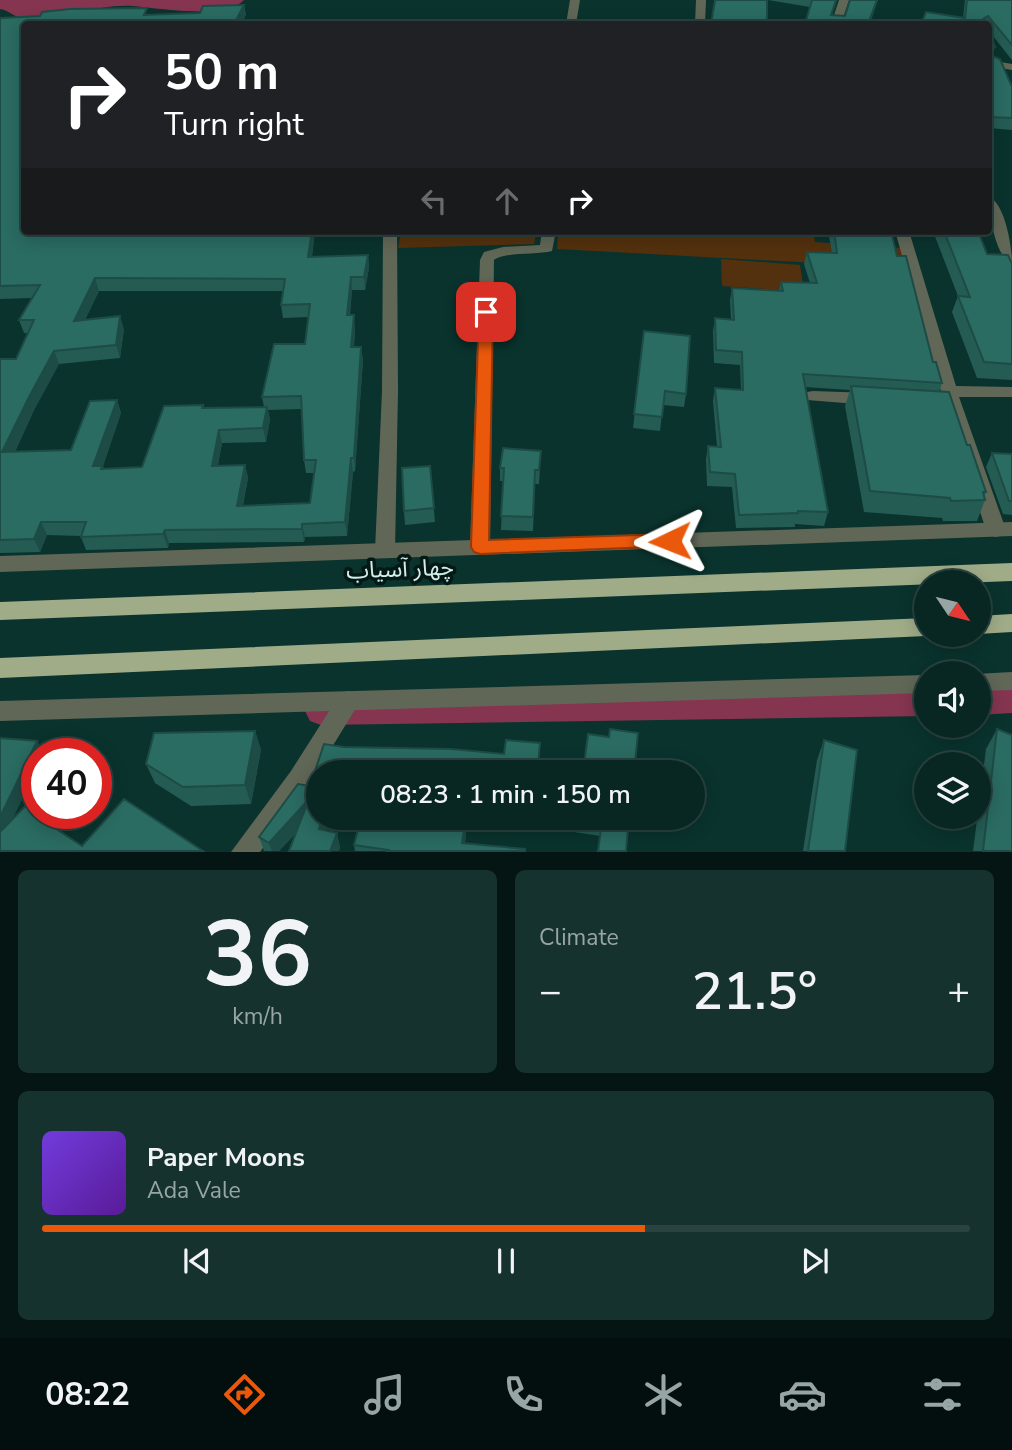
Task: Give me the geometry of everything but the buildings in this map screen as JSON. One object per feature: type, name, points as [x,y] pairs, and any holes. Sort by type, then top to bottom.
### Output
[{"type":"highway","name":"چهار آسیاب","points":[[0,611],[1012,572]]},
{"type":"highway","points":[[991,624],[1012,623]]},
{"type":"highway","points":[[0,668],[914,628]]},
{"type":"street","points":[[572,21],[575,0]]},
{"type":"street","points":[[700,21],[701,0]]},
{"type":"street","points":[[837,21],[844,0]]},
{"type":"street","points":[[992,64],[1012,67]]},
{"type":"street","points":[[992,209],[1012,259]]},
{"type":"street","points":[[385,551],[390,391],[390,235]]},
{"type":"street","points":[[480,547],[487,260],[489,255],[496,252],[535,252],[547,247],[548,235]]},
{"type":"street","points":[[0,564],[1004,530],[951,398],[903,235]]},
{"type":"street","points":[[928,403],[1012,392]]},
{"type":"street","points":[[813,396],[890,400]]},
{"type":"street","points":[[991,682],[1012,681]]},
{"type":"street","points":[[0,711],[914,684]]},
{"type":"street","points":[[243,852],[261,831],[348,701]]},
{"type":"shaded area","points":[[0,0],[244,0],[222,10],[119,6],[34,18],[17,16],[0,9]]},
{"type":"shaded area","points":[[400,235],[536,235],[534,244],[398,248]]},
{"type":"shaded area","points":[[558,235],[814,235],[815,242],[903,248],[908,268],[557,249]]},
{"type":"shaded area","points":[[721,259],[800,265],[804,292],[722,286]]},
{"type":"waterway","points":[[991,700],[1012,699]]},
{"type":"waterway","points":[[321,711],[914,702]]},
{"type":"route","points":[[486,312],[480,547],[670,541]]}]
